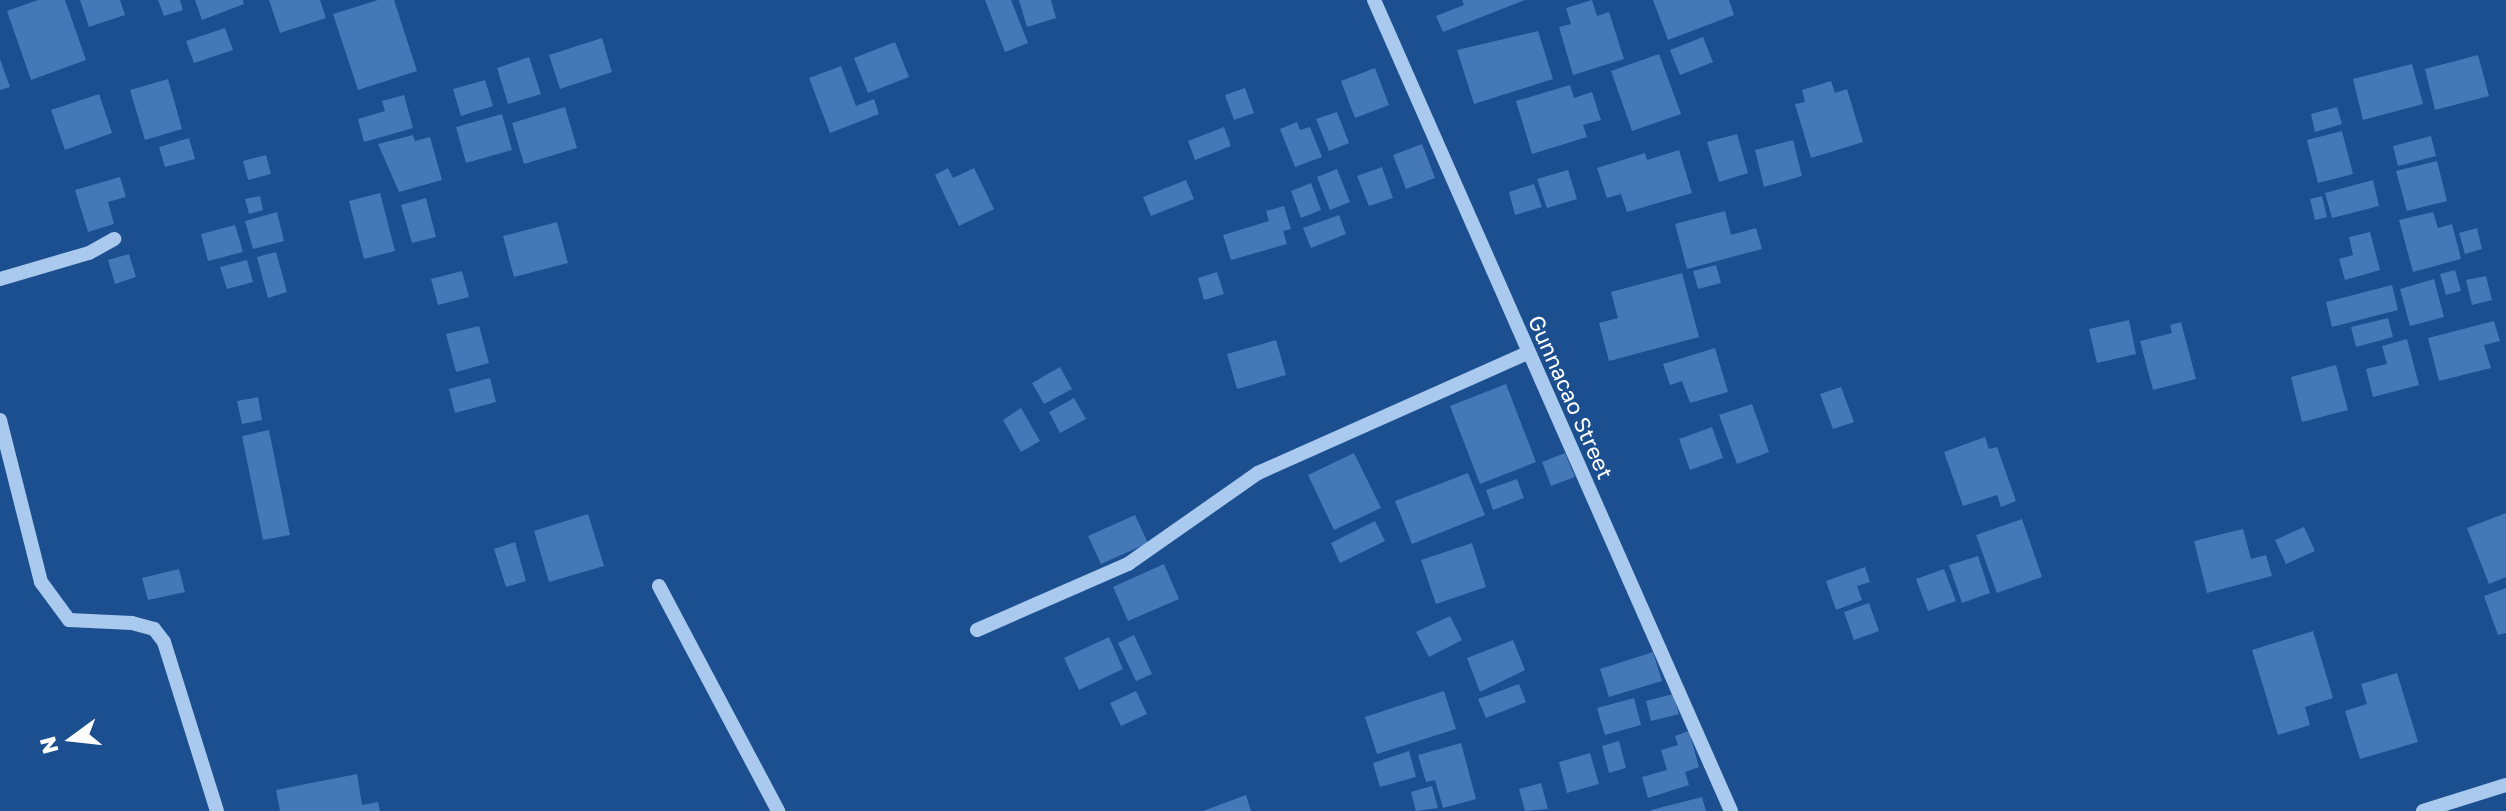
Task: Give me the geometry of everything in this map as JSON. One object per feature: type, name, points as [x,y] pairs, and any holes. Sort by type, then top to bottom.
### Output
[{"type":"street","name":"Gunnacao Street","points":[[1374,0],[1731,811]]},
{"type":"street","points":[[0,279],[89,253],[114,239]]},
{"type":"street","points":[[977,630],[1128,564],[1258,473],[1527,353]]},
{"type":"street","points":[[0,420],[41,582],[69,620],[132,623],[154,629],[164,642],[217,811]]},
{"type":"street","points":[[659,586],[778,811]]},
{"type":"street","points":[[2423,811],[2506,785]]},
{"type":"building","points":[[38,0],[65,0],[86,60],[31,80],[7,11]]},
{"type":"building","points":[[80,0],[120,0],[125,15],[89,27]]},
{"type":"building","points":[[158,0],[180,0],[183,10],[164,16]]},
{"type":"building","points":[[195,0],[243,0],[244,4],[202,20]]},
{"type":"building","points":[[269,0],[320,0],[326,18],[280,33]]},
{"type":"building","points":[[378,0],[394,0],[417,71],[358,90],[333,14]]},
{"type":"building","points":[[985,0],[1011,0],[1028,43],[1005,52]]},
{"type":"building","points":[[1019,0],[1051,0],[1056,18],[1027,27]]},
{"type":"building","points":[[1462,0],[1525,0],[1443,32],[1436,16],[1464,5]]},
{"type":"building","points":[[1592,0],[1597,16],[1609,12],[1624,59],[1573,75],[1559,27],[1571,24],[1566,8]]},
{"type":"building","points":[[1653,0],[1729,0],[1734,15],[1668,40]]},
{"type":"building","points":[[225,28],[233,50],[194,63],[186,41]]},
{"type":"building","points":[[1538,31],[1553,79],[1474,104],[1457,50]]},
{"type":"building","points":[[1703,37],[1713,62],[1680,75],[1670,50]]},
{"type":"building","points":[[602,38],[612,72],[560,89],[549,55]]},
{"type":"building","points":[[895,42],[909,77],[868,93],[854,58]]},
{"type":"building","points":[[1659,54],[1681,114],[1632,131],[1611,71]]},
{"type":"building","points":[[2478,55],[2489,96],[2435,110],[2425,69]]},
{"type":"building","points":[[529,57],[541,94],[508,104],[497,68]]},
{"type":"building","points":[[0,59],[10,87],[0,90]]},
{"type":"building","points":[[2412,64],[2423,104],[2363,120],[2353,79]]},
{"type":"building","points":[[841,66],[856,106],[874,99],[879,114],[830,133],[809,78]]},
{"type":"building","points":[[1375,68],[1389,105],[1355,118],[1341,81]]},
{"type":"building","points":[[168,79],[182,129],[145,140],[130,90]]},
{"type":"building","points":[[485,80],[493,106],[461,116],[453,89]]},
{"type":"building","points":[[1831,81],[1835,93],[1847,89],[1863,142],[1811,158],[1795,104],[1805,102],[1802,90]]},
{"type":"building","points":[[1570,85],[1574,98],[1592,92],[1601,120],[1583,125],[1587,137],[1532,154],[1516,101]]},
{"type":"building","points":[[1245,88],[1254,113],[1234,120],[1225,95]]},
{"type":"building","points":[[99,94],[112,133],[65,150],[51,110]]},
{"type":"building","points":[[404,95],[413,128],[364,142],[358,119],[385,111],[382,101]]},
{"type":"building","points":[[565,107],[577,148],[524,164],[512,123]]},
{"type":"building","points":[[2337,107],[2342,124],[2315,132],[2311,114]]},
{"type":"building","points":[[1337,112],[1349,143],[1329,151],[1316,119]]},
{"type":"building","points":[[502,114],[512,150],[466,163],[456,127]]},
{"type":"building","points":[[1297,122],[1300,130],[1310,127],[1322,157],[1295,167],[1280,129]]},
{"type":"building","points":[[1224,127],[1231,146],[1195,160],[1188,141]]},
{"type":"building","points":[[2342,131],[2353,174],[2318,183],[2307,140]]},
{"type":"building","points":[[1737,134],[1748,173],[1719,182],[1707,142]]},
{"type":"building","points":[[413,135],[415,141],[430,137],[442,180],[399,192],[378,144]]},
{"type":"building","points":[[2431,136],[2436,156],[2398,166],[2393,146]]},
{"type":"building","points":[[189,138],[195,159],[165,167],[159,147]]},
{"type":"building","points":[[1793,140],[1802,176],[1764,187],[1755,150]]},
{"type":"building","points":[[1422,144],[1435,178],[1406,189],[1393,155]]},
{"type":"building","points":[[1679,150],[1692,193],[1627,212],[1621,194],[1607,198],[1597,168],[1645,153],[1647,160]]},
{"type":"building","points":[[266,155],[271,174],[248,180],[243,161]]},
{"type":"building","points":[[2437,161],[2447,201],[2407,211],[2396,171]]},
{"type":"building","points":[[1382,167],[1393,198],[1369,206],[1357,176]]},
{"type":"building","points":[[948,168],[953,178],[974,168],[994,209],[959,226],[935,175]]},
{"type":"building","points":[[1337,169],[1350,202],[1330,210],[1317,177]]},
{"type":"building","points":[[1568,170],[1577,199],[1547,208],[1537,179]]},
{"type":"building","points":[[120,177],[126,197],[108,202],[114,224],[88,232],[75,190]]},
{"type":"building","points":[[1186,180],[1194,199],[1151,216],[1143,197]]},
{"type":"building","points":[[2373,180],[2379,206],[2332,218],[2325,193]]},
{"type":"building","points":[[1311,183],[1321,210],[1301,218],[1291,191]]},
{"type":"building","points":[[1534,184],[1542,207],[1515,215],[1509,192]]},
{"type":"building","points":[[380,193],[395,251],[364,259],[349,201]]},
{"type":"building","points":[[260,196],[263,210],[249,214],[245,199]]},
{"type":"building","points":[[2322,196],[2327,217],[2315,220],[2310,199]]},
{"type":"building","points":[[426,198],[436,237],[412,243],[401,205]]},
{"type":"building","points":[[1284,206],[1291,229],[1283,231],[1287,244],[1231,260],[1223,235],[1269,221],[1266,211]]},
{"type":"building","points":[[1725,211],[1731,235],[1756,228],[1762,249],[1687,269],[1675,224]]},
{"type":"building","points":[[277,212],[284,241],[253,249],[245,221]]},
{"type":"building","points":[[2433,212],[2438,228],[2452,224],[2461,259],[2413,272],[2399,220]]},
{"type":"building","points":[[1339,215],[1346,234],[1311,248],[1303,228]]},
{"type":"building","points":[[557,222],[568,263],[514,277],[503,236]]},
{"type":"building","points":[[235,225],[243,252],[208,261],[201,234]]},
{"type":"building","points":[[2477,228],[2482,249],[2465,254],[2459,233]]},
{"type":"building","points":[[2370,232],[2380,270],[2345,280],[2339,259],[2353,255],[2349,237]]},
{"type":"building","points":[[276,252],[287,292],[268,298],[257,257]]},
{"type":"building","points":[[129,254],[136,277],[115,284],[108,260]]},
{"type":"building","points":[[247,260],[253,282],[227,289],[220,267]]},
{"type":"building","points":[[1716,265],[1721,283],[1698,289],[1693,271]]},
{"type":"building","points":[[2455,270],[2461,291],[2446,295],[2440,274]]},
{"type":"building","points":[[462,271],[469,297],[438,305],[431,279]]},
{"type":"building","points":[[1217,272],[1224,294],[1204,300],[1198,278]]},
{"type":"building","points":[[1682,273],[1699,337],[1609,361],[1599,323],[1618,318],[1611,292]]},
{"type":"building","points":[[2486,276],[2492,300],[2472,305],[2466,280]]},
{"type":"building","points":[[2434,279],[2444,317],[2410,326],[2400,289]]},
{"type":"building","points":[[2392,285],[2398,310],[2332,327],[2326,302]]},
{"type":"building","points":[[2388,318],[2393,337],[2356,347],[2351,327]]},
{"type":"building","points":[[2129,320],[2136,354],[2097,363],[2089,329]]},
{"type":"building","points":[[2494,321],[2500,341],[2484,345],[2491,368],[2439,381],[2428,338]]},
{"type":"building","points":[[2181,322],[2196,379],[2153,390],[2140,341],[2172,333],[2170,325]]},
{"type":"building","points":[[479,326],[489,363],[456,372],[446,334]]},
{"type":"building","points":[[2407,339],[2419,385],[2373,397],[2366,369],[2387,364],[2382,346]]},
{"type":"building","points":[[1276,340],[1286,375],[1237,389],[1227,354]]},
{"type":"building","points":[[1715,348],[1728,392],[1690,403],[1682,381],[1670,385],[1663,364]]},
{"type":"building","points":[[2336,365],[2348,410],[2302,422],[2291,377]]},
{"type":"building","points":[[1060,367],[1072,389],[1044,404],[1032,383]]},
{"type":"building","points":[[490,378],[496,402],[455,413],[449,389]]},
{"type":"building","points":[[1506,384],[1536,462],[1480,484],[1450,406]]},
{"type":"building","points":[[1841,387],[1854,422],[1833,429],[1820,394]]},
{"type":"building","points":[[258,397],[262,420],[242,424],[237,401]]},
{"type":"building","points":[[1074,398],[1086,419],[1060,433],[1049,412]]},
{"type":"building","points":[[1752,404],[1769,452],[1737,464],[1719,415]]},
{"type":"building","points":[[1021,408],[1040,441],[1021,452],[1003,420]]},
{"type":"building","points":[[1712,427],[1723,458],[1690,470],[1679,439]]},
{"type":"building","points":[[269,430],[290,535],[263,540],[242,436]]},
{"type":"building","points":[[1985,437],[1989,449],[1997,447],[2016,501],[2001,507],[1997,495],[1963,506],[1944,452]]},
{"type":"building","points":[[1354,453],[1381,508],[1334,530],[1308,475]]},
{"type":"building","points":[[1565,453],[1575,477],[1551,486],[1542,462]]},
{"type":"building","points":[[1468,473],[1485,515],[1412,544],[1395,501]]},
{"type":"building","points":[[1517,479],[1524,498],[1493,510],[1486,490]]},
{"type":"building","points":[[2506,513],[2506,577],[2489,584],[2467,528]]},
{"type":"building","points":[[588,514],[604,566],[549,582],[534,531]]},
{"type":"building","points":[[1135,515],[1148,543],[1101,564],[1088,536]]},
{"type":"building","points":[[2022,519],[2042,577],[1997,593],[1976,535]]},
{"type":"building","points":[[1375,521],[1385,541],[1340,563],[1331,543]]},
{"type":"building","points":[[2304,527],[2315,551],[2286,564],[2275,540]]},
{"type":"building","points":[[2243,529],[2251,559],[2266,555],[2272,576],[2207,593],[2194,541]]},
{"type":"building","points":[[515,542],[526,581],[506,587],[494,549]]},
{"type":"building","points":[[1472,543],[1486,587],[1436,604],[1421,560]]},
{"type":"building","points":[[1978,556],[1990,593],[1962,603],[1949,565]]},
{"type":"building","points":[[1164,564],[1179,599],[1128,621],[1113,587]]},
{"type":"building","points":[[1865,567],[1870,582],[1857,586],[1862,600],[1836,610],[1826,581]]},
{"type":"building","points":[[179,569],[185,592],[148,600],[142,578]]},
{"type":"building","points":[[1944,569],[1956,601],[1928,611],[1916,579]]},
{"type":"building","points":[[2506,588],[2506,633],[2498,635],[2484,596]]},
{"type":"building","points":[[1869,603],[1879,631],[1854,640],[1844,612]]},
{"type":"building","points":[[1450,616],[1462,640],[1429,657],[1416,632]]},
{"type":"building","points":[[2313,631],[2333,698],[2305,707],[2310,725],[2278,735],[2252,650]]},
{"type":"building","points":[[1134,635],[1152,674],[1136,681],[1118,643]]},
{"type":"building","points":[[1109,637],[1123,669],[1079,690],[1064,658]]},
{"type":"building","points":[[1513,640],[1525,670],[1480,692],[1467,658]]},
{"type":"building","points":[[1653,652],[1662,681],[1609,697],[1600,669]]},
{"type":"building","points":[[2397,673],[2418,742],[2360,759],[2345,711],[2367,704],[2361,684]]},
{"type":"building","points":[[1519,684],[1526,702],[1486,718],[1478,699]]},
{"type":"building","points":[[1136,691],[1147,714],[1121,726],[1110,703]]},
{"type":"building","points":[[1444,691],[1456,729],[1377,754],[1365,717]]},
{"type":"building","points":[[1673,694],[1679,714],[1651,721],[1646,701]]},
{"type":"building","points":[[1634,698],[1641,725],[1605,735],[1597,708]]},
{"type":"building","points":[[1689,731],[1699,767],[1685,772],[1689,785],[1648,798],[1642,777],[1667,770],[1661,750],[1678,745],[1675,736]]},
{"type":"building","points":[[1619,741],[1626,768],[1609,773],[1602,746]]},
{"type":"building","points":[[1461,743],[1476,799],[1443,808],[1435,780],[1426,782],[1418,755]]},
{"type":"building","points":[[1409,751],[1416,777],[1380,787],[1373,763]]},
{"type":"building","points":[[1590,753],[1599,784],[1567,793],[1559,762]]},
{"type":"building","points":[[357,774],[362,805],[378,802],[380,811],[280,811],[276,790]]},
{"type":"building","points":[[1541,783],[1548,809],[1525,811],[1519,789]]},
{"type":"building","points":[[1432,786],[1438,808],[1416,811],[1411,792]]},
{"type":"building","points":[[1246,795],[1251,811],[1203,811]]},
{"type":"building","points":[[1702,797],[1706,811],[1651,811],[1651,810]]}]
